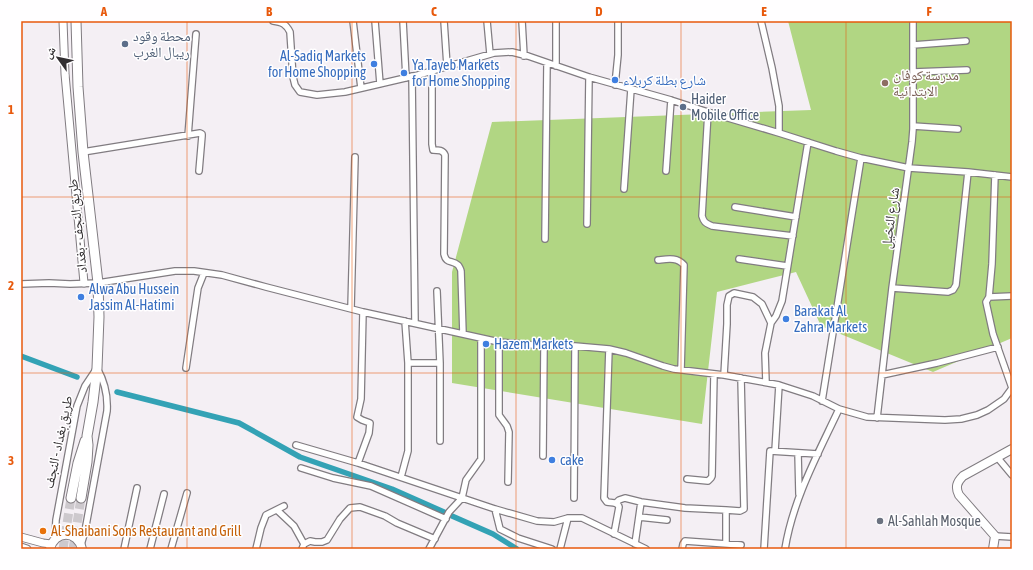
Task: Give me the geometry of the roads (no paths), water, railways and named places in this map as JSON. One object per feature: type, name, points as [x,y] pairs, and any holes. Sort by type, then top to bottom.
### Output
[{"type":"main road","name":"طريق النجف - بغداد","points":[[76,21],[78,87],[83,152],[98,282],[99,329],[97,368],[87,436],[87,462],[81,498]]},
{"type":"main road","name":"طريق بغداد - النجف","points":[[71,498],[78,463],[87,436]]},
{"type":"main road","points":[[993,549],[995,536],[960,495],[956,487],[958,481],[963,476],[1012,449]]},
{"type":"main road","points":[[52,544],[61,535],[64,535],[77,539],[81,547]]},
{"type":"street","points":[[63,21],[65,74],[84,283]]},
{"type":"street","points":[[273,21],[287,26],[290,32],[293,77],[295,86],[300,92],[317,95],[345,92],[406,78],[490,54],[512,52],[589,77],[671,100],[861,158],[909,168],[1012,176]]},
{"type":"street","points":[[353,21],[361,88]]},
{"type":"street","points":[[376,21],[380,84]]},
{"type":"street","points":[[403,21],[406,78]]},
{"type":"street","points":[[444,21],[447,66]]},
{"type":"street","points":[[488,21],[490,54]]},
{"type":"street","points":[[522,21],[524,56]]},
{"type":"street","points":[[556,21],[556,66]]},
{"type":"street","points":[[615,84],[618,54],[618,21]]},
{"type":"street","points":[[761,21],[778,98],[779,133]]},
{"type":"street","name":"شارع النخيل","points":[[878,418],[892,288],[909,168],[913,126],[913,21]]},
{"type":"street","points":[[188,136],[196,34]]},
{"type":"street","points":[[913,45],[966,41]]},
{"type":"street","points":[[545,239],[548,63]]},
{"type":"street","points":[[913,72],[967,70]]},
{"type":"street","points":[[432,71],[432,144],[434,150],[441,150],[445,155],[444,254],[447,261],[458,266],[461,272],[462,334]]},
{"type":"street","points":[[412,76],[415,324]]},
{"type":"street","points":[[587,224],[589,77]]},
{"type":"street","points":[[624,189],[631,89]]},
{"type":"street","points":[[666,171],[671,100]]},
{"type":"street","points":[[708,112],[702,216],[703,221],[712,226],[793,236]]},
{"type":"street","points":[[913,126],[958,129]]},
{"type":"street","points":[[83,152],[200,133],[202,136],[199,171]]},
{"type":"street","points":[[766,382],[765,354],[770,323],[776,316],[782,301],[808,142]]},
{"type":"street","points":[[351,308],[355,157]]},
{"type":"street","points":[[822,401],[861,158]]},
{"type":"street","points":[[892,288],[948,292],[953,290],[956,285],[968,172]]},
{"type":"street","points":[[21,284],[70,284],[98,282],[175,271],[194,271],[222,275],[266,288],[363,312],[499,342],[609,349],[681,370],[766,382],[802,392],[839,409],[866,418],[961,419],[988,410],[1004,399],[1012,388],[993,334],[986,302],[989,297],[992,264],[996,175]]},
{"type":"street","points":[[735,207],[796,217]]},
{"type":"street","points":[[739,258],[787,266]]},
{"type":"street","points":[[658,260],[675,259],[684,265],[681,370]]},
{"type":"street","points":[[186,368],[198,288],[204,273]]},
{"type":"street","points":[[437,291],[440,363],[440,441]]},
{"type":"street","points":[[724,375],[727,305],[729,296],[734,293],[753,297],[762,304],[770,323]]},
{"type":"street","points":[[989,297],[1012,296]]},
{"type":"street","points":[[358,463],[369,433],[370,423],[358,417],[361,399],[363,312]]},
{"type":"street","points":[[401,477],[408,451],[408,363],[405,321]]},
{"type":"street","points":[[430,549],[449,512],[462,498],[466,480],[481,459],[481,338]]},
{"type":"street","points":[[499,342],[499,415],[507,426],[509,432],[508,482]]},
{"type":"street","points":[[544,346],[544,456]]},
{"type":"street","points":[[574,498],[575,346]]},
{"type":"street","points":[[882,374],[937,363],[998,347]]},
{"type":"street","points":[[609,349],[604,498],[607,502],[616,503],[625,498],[641,502],[685,508],[740,511],[744,509],[741,378]]},
{"type":"street","points":[[408,363],[440,363]]},
{"type":"street","points":[[81,547],[107,411],[106,389],[97,368]]},
{"type":"street","name":"طريق بغداد - النجف","points":[[52,544],[77,406],[85,386],[97,368]]},
{"type":"street","points":[[687,480],[708,481],[712,476],[714,374]]},
{"type":"street","points":[[775,451],[779,385]]},
{"type":"street","points":[[785,549],[792,517],[809,472],[839,409]]},
{"type":"street","points":[[296,445],[358,463],[495,509],[537,521],[554,522],[568,518],[582,518],[646,549]]},
{"type":"street","points":[[764,549],[770,451],[818,454]]},
{"type":"street","points":[[798,453],[799,499]]},
{"type":"street","points":[[997,457],[1012,475]]},
{"type":"street","points":[[301,468],[332,478],[371,486],[446,519]]},
{"type":"street","points":[[124,549],[138,488]]},
{"type":"street","points":[[171,549],[187,493]]},
{"type":"street","points":[[150,549],[164,494]]},
{"type":"street","points":[[635,544],[641,502]]},
{"type":"street","points":[[614,534],[619,507],[616,503]]},
{"type":"street","points":[[256,549],[266,515],[284,506]]},
{"type":"street","points":[[277,510],[294,526],[303,547],[310,541],[322,542],[327,540],[340,519],[350,508],[360,507],[385,516],[397,523],[435,539]]},
{"type":"street","points":[[495,509],[500,529],[518,538],[552,549]]},
{"type":"street","points":[[726,510],[726,544]]},
{"type":"street","points":[[639,517],[667,520]]},
{"type":"street","points":[[560,549],[568,518]]},
{"type":"street","points":[[995,536],[1012,537]]},
{"type":"street","points":[[21,537],[52,544]]},
{"type":"street","points":[[682,549],[685,540],[741,545]]},
{"type":"street","points":[[21,547],[27,549]]},
{"type":"waterway","points":[[21,356],[77,377]]},
{"type":"waterway","points":[[117,392],[239,423],[300,457],[392,489],[444,512]]},
{"type":"waterway","points":[[452,516],[493,534],[517,549]]},
{"type":"tunnel","points":[[63,549],[71,498]]},
{"type":"tunnel","points":[[73,549],[81,498]]},
{"type":"place","name":"محطة وقود ريبال الغرب","points":[[125,44]]},
{"type":"place","name":"Al-Sadiq Markets for Home Shopping","points":[[374,64]]},
{"type":"place","name":"Ya Tayeb Markets for Home Shopping","points":[[404,73]]},
{"type":"place","name":"شارع بطلة كربلاء","points":[[615,80]]},
{"type":"place","name":"مدرسة كوفان الابتدائية","points":[[885,83]]},
{"type":"place","name":"Haider Mobile Office","points":[[683,107]]},
{"type":"place","name":"Alwa Abu Hussein Jassim Al-Hatimi","points":[[81,297]]},
{"type":"place","name":"Barakat Al Zahra Markets","points":[[786,319]]},
{"type":"place","name":"Hazem Markets","points":[[486,344]]},
{"type":"place","name":"cake","points":[[552,460]]},
{"type":"place","name":"Al-Sahlah Mosque","points":[[880,521]]},
{"type":"place","name":"Al-Shaibani Sons Restaurant and Grill","points":[[43,531]]}]
